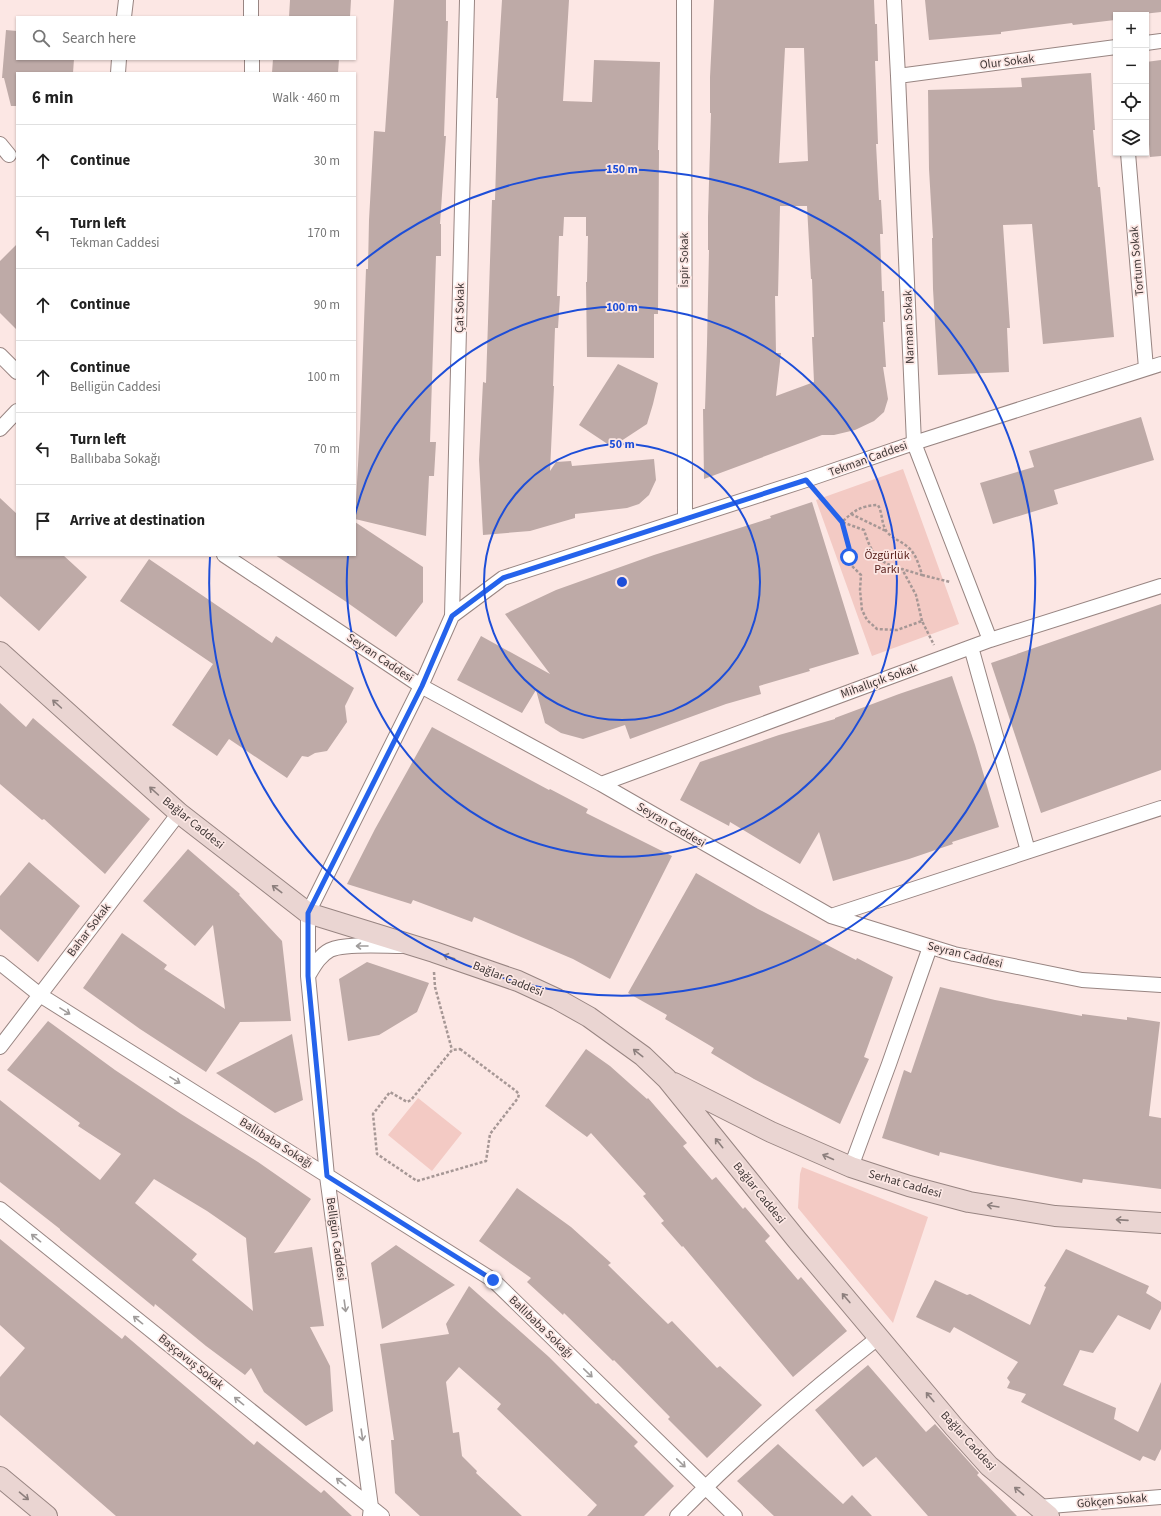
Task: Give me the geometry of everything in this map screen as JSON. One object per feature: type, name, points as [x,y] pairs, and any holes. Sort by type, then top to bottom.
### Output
[{"type":"main road","name":"Bağlar Caddesi","points":[[0,652],[179,814],[308,913],[434,952],[518,981],[558,999],[588,1017],[643,1056],[667,1079],[797,1240],[989,1466],[1044,1512]]},
{"type":"main road","name":"Serhat Caddesi","points":[[667,1079],[771,1132],[851,1167],[909,1186],[969,1202],[1056,1216],[1161,1223]]},
{"type":"main road","points":[[0,1476],[47,1516]]},
{"type":"street","points":[[124,16],[126,0]]},
{"type":"street","points":[[251,0],[251,16]]},
{"type":"street","name":"Çat Sokak","points":[[452,616],[467,0]]},
{"type":"street","name":"İspir Sokak","points":[[684,0],[685,519]]},
{"type":"street","name":"Narman Sokak","points":[[894,0],[914,442],[990,640]]},
{"type":"street","points":[[1149,43],[1161,41]]},
{"type":"street","name":"Olur Sokak","points":[[898,76],[1113,47]]},
{"type":"street","points":[[118,72],[119,60]]},
{"type":"street","points":[[252,60],[252,72]]},
{"type":"street","points":[[0,144],[9,155]]},
{"type":"street","name":"Tortum Sokak","points":[[1128,156],[1146,368]]},
{"type":"street","points":[[0,355],[16,371]]},
{"type":"street","name":"Tekman Caddesi","points":[[452,616],[503,578],[806,480],[914,442],[1161,364]]},
{"type":"street","points":[[0,429],[16,412]]},
{"type":"street","name":"Seyran Caddesi","points":[[226,556],[422,686],[601,784],[831,916],[954,954],[1082,980],[1161,985]]},
{"type":"street","name":"Mihallıçık Sokak","points":[[601,784],[990,640],[1161,586]]},
{"type":"street","points":[[308,913],[422,686],[452,616]]},
{"type":"street","points":[[971,647],[1028,851]]},
{"type":"street","points":[[831,916],[1161,808]]},
{"type":"street","name":"Bahar Sokak","points":[[0,1047],[179,814]]},
{"type":"street","name":"Belligün Caddesi","points":[[308,913],[308,976],[327,1176],[370,1511]]},
{"type":"street","name":"Bağlar Caddesi","points":[[308,976],[323,955],[330,950],[342,946],[415,946]]},
{"type":"street","points":[[851,1167],[930,947]]},
{"type":"street","name":"Ballıbaba Sokağı","points":[[0,963],[40,995],[493,1280],[735,1516]]},
{"type":"street","name":"Başçavuş Sokak","points":[[0,1209],[370,1511],[382,1516]]},
{"type":"street","points":[[677,1516],[705,1487],[827,1378],[878,1337]]},
{"type":"street","name":"Gökçen Sokak","points":[[1044,1512],[1161,1497]]},
{"type":"path","points":[[806,480],[842,522],[852,566],[861,575],[860,590],[862,610],[867,620],[877,629],[897,630],[922,621]]},
{"type":"path","points":[[842,522],[856,510],[866,506],[878,505],[882,512],[881,520],[887,531],[896,540],[908,546],[913,552],[922,575]]},
{"type":"path","points":[[851,514],[887,531]]},
{"type":"path","points":[[842,522],[864,530],[867,540],[878,558],[886,564],[922,575],[969,586]]},
{"type":"path","points":[[902,569],[916,595],[922,621],[940,658]]},
{"type":"path","points":[[434,952],[435,987],[452,1050]]},
{"type":"path","points":[[460,1049],[516,1091],[519,1094],[518,1098],[490,1134],[486,1161],[417,1181],[378,1154],[373,1114],[390,1092],[407,1102],[410,1100],[452,1050],[460,1049]]},
{"type":"green space","name":"Özgürlük Parkı","points":[[903,469],[959,624],[872,656],[816,500]]},
{"type":"green space","points":[[418,1098],[462,1133],[432,1171],[388,1135]]},
{"type":"green space","points":[[802,1167],[928,1217],[893,1323],[798,1208],[800,1174]]},
{"type":"building","points":[[290,0],[351,0],[350,16],[289,16]]},
{"type":"building","points":[[394,0],[446,0],[446,21],[448,21],[444,136],[446,136],[440,224],[441,256],[436,256],[430,442],[436,442],[434,476],[429,476],[426,536],[356,519],[366,269],[368,269],[374,131],[385,132]]},
{"type":"building","points":[[502,0],[569,0],[563,101],[592,102],[594,60],[660,62],[658,150],[658,314],[654,314],[654,358],[587,357],[586,282],[588,236],[586,236],[586,217],[564,217],[563,236],[559,236],[557,296],[560,296],[558,328],[555,328],[550,471],[556,462],[571,461],[572,466],[654,459],[656,480],[649,495],[639,504],[627,508],[575,514],[575,518],[530,531],[483,535],[479,460],[483,382],[486,383],[492,200],[495,200],[498,98],[496,98]]},
{"type":"building","points":[[714,0],[874,0],[875,24],[877,24],[878,61],[875,61],[878,144],[876,144],[879,200],[881,200],[883,234],[880,234],[882,291],[884,291],[885,322],[883,322],[886,367],[883,367],[888,399],[884,412],[874,421],[855,430],[834,435],[822,435],[704,479],[703,409],[705,409],[709,250],[708,217],[711,113],[710,77]],"holes":[[[785,48],[804,48],[808,161],[779,163]],[[780,206],[807,206],[812,279],[814,382],[776,396],[781,353],[776,353],[775,296],[778,296]]]},
{"type":"building","points":[[925,0],[1161,0],[1161,12],[1149,13],[1149,12],[1113,12],[1113,20],[1073,25],[1072,23],[1001,32],[1001,34],[929,40]]},
{"type":"building","points":[[6,30],[16,31],[16,60],[74,60],[73,72],[16,72],[16,106],[11,106],[4,78],[2,78]]},
{"type":"building","points":[[273,60],[339,60],[338,72],[272,72]]},
{"type":"building","points":[[1161,60],[1161,156],[1150,157],[1149,144],[1149,62]]},
{"type":"building","points":[[1091,73],[1095,130],[1093,130],[1098,187],[1100,187],[1114,337],[1043,344],[1032,224],[1003,225],[1010,328],[1007,328],[1009,372],[938,375],[933,289],[933,238],[929,169],[928,90],[1022,87],[1021,78]]},
{"type":"building","points":[[16,245],[16,329],[0,313],[0,261]]},
{"type":"building","points":[[618,364],[658,383],[647,424],[612,447],[579,425]]},
{"type":"building","points":[[1141,417],[1154,460],[1054,490],[1058,504],[993,524],[980,483],[1034,467],[1029,451]]},
{"type":"building","points":[[0,498],[16,513],[16,556],[64,556],[87,577],[39,631],[0,596]]},
{"type":"building","points":[[812,502],[859,654],[809,669],[810,671],[759,686],[761,694],[726,704],[630,739],[625,725],[583,739],[561,733],[545,723],[536,690],[522,713],[457,680],[481,636],[550,674],[505,614],[556,590],[654,555],[771,518],[770,516]]},
{"type":"building","points":[[356,523],[423,567],[423,602],[396,637],[277,556],[356,556]]},
{"type":"building","points":[[149,559],[272,643],[276,636],[354,688],[345,706],[347,722],[327,751],[315,753],[308,757],[302,756],[287,778],[229,739],[217,756],[172,725],[213,664],[120,601]]},
{"type":"building","points":[[1161,604],[1161,770],[1041,813],[991,663]]},
{"type":"building","points":[[952,676],[975,745],[999,827],[952,842],[953,844],[909,859],[833,881],[819,832],[800,864],[730,822],[729,826],[680,800],[700,762],[779,735],[835,719],[899,694]]},
{"type":"building","points":[[0,703],[26,727],[33,718],[150,819],[105,874],[44,819],[42,820],[0,784]]},
{"type":"building","points":[[432,727],[549,790],[550,789],[588,809],[586,813],[672,856],[610,979],[573,959],[474,917],[472,922],[413,900],[411,904],[347,884],[375,829]]},
{"type":"building","points":[[188,849],[240,894],[239,895],[282,941],[291,1021],[240,1022],[206,1072],[140,1029],[83,988],[122,933],[167,965],[164,969],[225,1009],[213,925],[195,946],[143,901]]},
{"type":"building","points":[[29,862],[80,906],[38,962],[0,929],[0,896]]},
{"type":"building","points":[[696,873],[758,909],[856,960],[857,958],[893,977],[864,1057],[869,1059],[840,1124],[754,1079],[711,1053],[714,1048],[665,1019],[667,1015],[628,993]]},
{"type":"building","points":[[367,962],[429,983],[417,1012],[379,1035],[348,1041],[339,979]]},
{"type":"building","points":[[940,987],[995,1000],[1082,1016],[1082,1014],[1127,1020],[1127,1017],[1160,1022],[1149,1116],[1161,1118],[1161,1189],[1083,1179],[1082,1183],[998,1166],[940,1152],[939,1156],[882,1138],[904,1070],[911,1073]]},
{"type":"building","points":[[48,1021],[115,1070],[181,1114],[258,1162],[311,1199],[274,1253],[312,1247],[324,1326],[310,1327],[330,1366],[333,1411],[306,1426],[264,1392],[251,1368],[245,1375],[206,1346],[155,1304],[154,1307],[60,1229],[0,1182],[0,1100],[100,1180],[121,1154],[78,1126],[80,1123],[7,1070]],"holes":[[[154,1179],[207,1211],[246,1238],[253,1311],[192,1260],[197,1254],[135,1203]]]},
{"type":"building","points":[[292,1034],[303,1100],[275,1113],[216,1073]]},
{"type":"building","points":[[586,1049],[610,1066],[647,1099],[648,1098],[687,1143],[683,1146],[712,1180],[716,1177],[743,1209],[745,1207],[770,1236],[765,1241],[798,1280],[801,1277],[847,1331],[793,1377],[683,1246],[682,1247],[661,1223],[664,1221],[643,1196],[646,1194],[591,1133],[587,1137],[545,1106]]},
{"type":"building","points":[[517,1188],[571,1227],[611,1263],[608,1265],[668,1324],[672,1321],[717,1368],[720,1366],[762,1405],[707,1458],[668,1419],[670,1417],[614,1360],[613,1361],[564,1313],[563,1315],[527,1282],[531,1278],[479,1241]]},
{"type":"building","points":[[0,1239],[122,1339],[125,1335],[254,1445],[257,1441],[321,1493],[324,1490],[352,1516],[116,1516],[0,1415],[0,1377],[25,1348],[0,1325]]},
{"type":"building","points":[[396,1245],[455,1285],[382,1329],[371,1263]]},
{"type":"building","points":[[1066,1249],[1149,1286],[1146,1293],[1161,1302],[1161,1309],[1150,1330],[1118,1315],[1093,1353],[1080,1350],[1063,1385],[1116,1408],[1114,1419],[1138,1432],[1161,1382],[1161,1449],[1155,1461],[1143,1456],[1140,1461],[1021,1402],[1026,1394],[1007,1388],[1010,1382],[1007,1378],[1018,1362],[954,1327],[950,1333],[916,1317],[935,1280],[967,1295],[970,1294],[1030,1325],[1046,1287],[1044,1286]]},
{"type":"building","points":[[469,1286],[549,1357],[596,1404],[598,1403],[638,1442],[634,1446],[674,1486],[644,1516],[587,1516],[597,1505],[497,1409],[501,1404],[459,1367],[446,1382],[453,1433],[459,1432],[462,1456],[477,1471],[476,1473],[522,1516],[420,1516],[395,1493],[391,1440],[394,1440],[380,1344],[449,1334],[446,1324]]},
{"type":"building","points":[[868,1365],[926,1432],[935,1424],[979,1473],[977,1475],[1017,1516],[928,1516],[876,1457],[863,1467],[815,1410]]},
{"type":"building","points":[[778,1444],[843,1504],[852,1495],[872,1516],[774,1516],[737,1481]]},
{"type":"route","points":[[493,1280],[327,1176],[308,976],[308,913],[422,686],[452,616],[503,578],[806,480],[842,522],[849,548],[849,557]]}]
